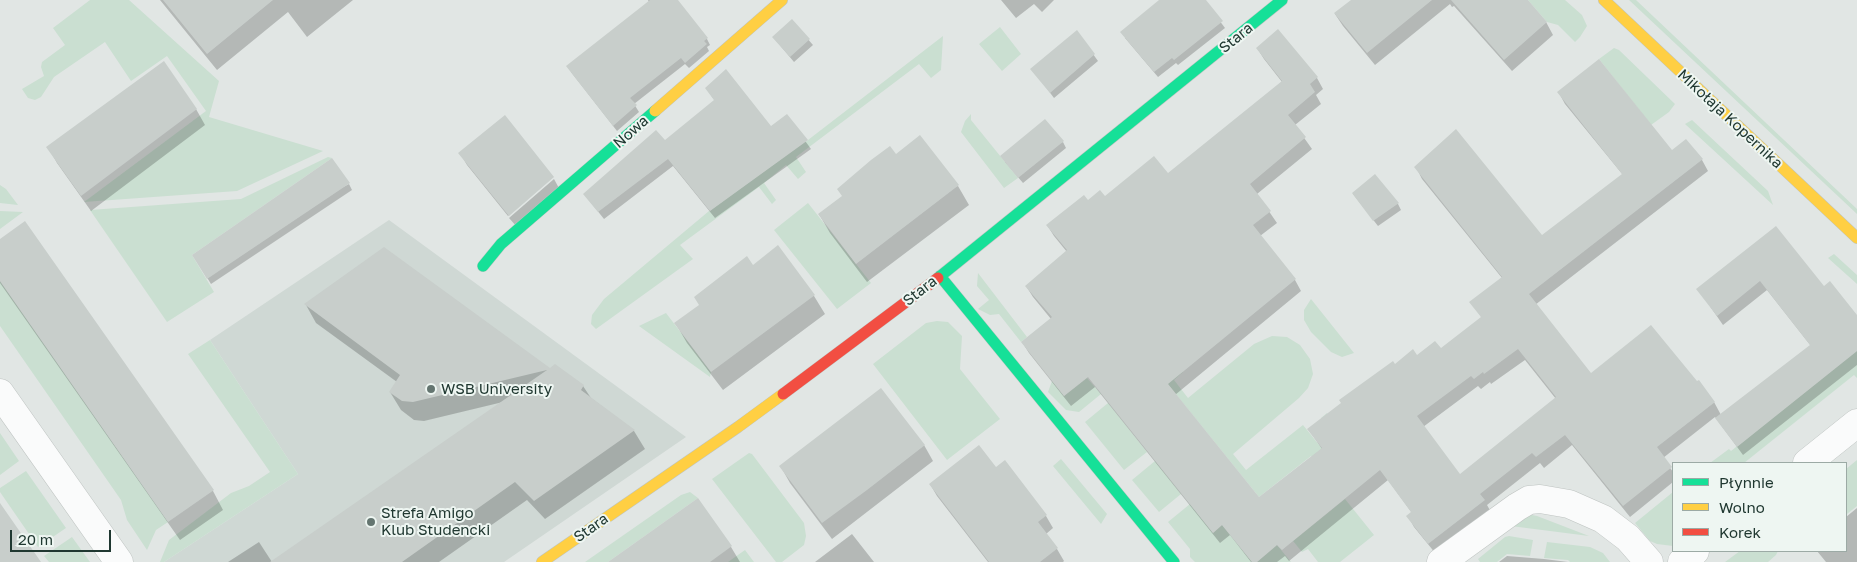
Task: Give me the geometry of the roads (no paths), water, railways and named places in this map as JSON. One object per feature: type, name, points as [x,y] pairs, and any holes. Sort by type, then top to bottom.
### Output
[{"type":"street","name":"Nowa","points":[[483,266],[501,244],[782,0]]},
{"type":"street","name":"Stara","points":[[542,562],[738,427],[851,344],[940,276],[1282,0]]},
{"type":"street","name":"Mikołaja Kopernika","points":[[1604,0],[1857,238]]},
{"type":"street","points":[[940,276],[1174,562]]},
{"type":"street","points":[[0,392],[119,562]]},
{"type":"street","points":[[1808,462],[1857,423]]},
{"type":"street","points":[[1441,562],[1517,506],[1529,500],[1540,499],[1569,504],[1604,519],[1628,538],[1648,562]]},
{"type":"street","points":[[1682,562],[1694,552]]},
{"type":"place","name":"WSB University","points":[[431,389]]},
{"type":"place","name":"Strefa Amigo Klub Studencki","points":[[371,522]]}]
